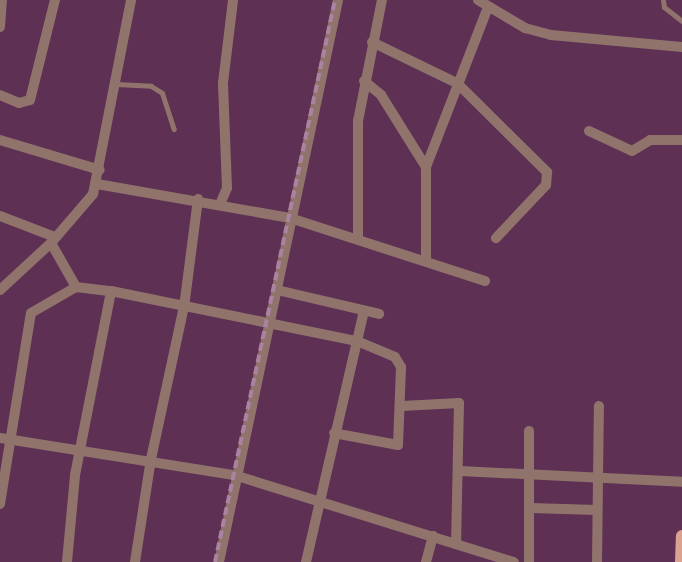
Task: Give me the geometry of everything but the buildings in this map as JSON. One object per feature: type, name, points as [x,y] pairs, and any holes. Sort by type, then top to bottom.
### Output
[{"type":"main road","points":[[681,562],[682,536]]},
{"type":"street","points":[[0,27],[2,0]]},
{"type":"street","points":[[0,95],[19,103],[30,100],[55,0]]},
{"type":"street","points":[[0,290],[53,240],[87,203],[97,184],[131,0]]},
{"type":"street","points":[[222,202],[227,188],[223,83],[233,0]]},
{"type":"street","points":[[219,562],[338,0]]},
{"type":"street","points":[[358,238],[358,121],[364,81],[382,0]]},
{"type":"street","points":[[478,0],[525,28],[551,35],[682,47]]},
{"type":"street","points":[[426,261],[426,167],[488,7]]},
{"type":"street","points":[[372,42],[457,83],[548,176],[546,185],[496,238]]},
{"type":"street","points":[[364,81],[381,95],[426,167]]},
{"type":"street","points":[[589,131],[632,152],[650,140],[682,140]]},
{"type":"street","points":[[0,140],[100,170]]},
{"type":"street","points":[[97,184],[222,202],[293,218],[484,281]]},
{"type":"street","points":[[135,562],[151,459],[184,307],[198,199]]},
{"type":"street","points":[[0,216],[53,240],[76,287]]},
{"type":"street","points":[[0,504],[13,441],[30,313],[76,287],[111,290],[184,307],[271,321],[358,341],[395,357],[401,367],[402,406],[398,445],[334,433]]},
{"type":"street","points":[[67,562],[67,527],[79,450],[111,290]]},
{"type":"street","points":[[277,290],[379,314]]},
{"type":"street","points":[[306,562],[318,498],[364,311]]},
{"type":"street","points":[[402,406],[459,403],[460,471],[456,544]]},
{"type":"street","points":[[597,562],[599,406]]},
{"type":"street","points":[[529,432],[529,562]]},
{"type":"street","points":[[0,438],[151,459],[238,476],[318,498],[514,562]]},
{"type":"street","points":[[460,471],[530,472],[598,479],[682,482]]},
{"type":"street","points":[[530,508],[597,510]]},
{"type":"street","points":[[426,562],[432,536]]},
{"type":"lane","points":[[663,0],[664,7],[682,21]]},
{"type":"lane","points":[[116,84],[151,86],[162,93],[174,129]]},
{"type":"railway","points":[[215,562],[335,0]]}]
